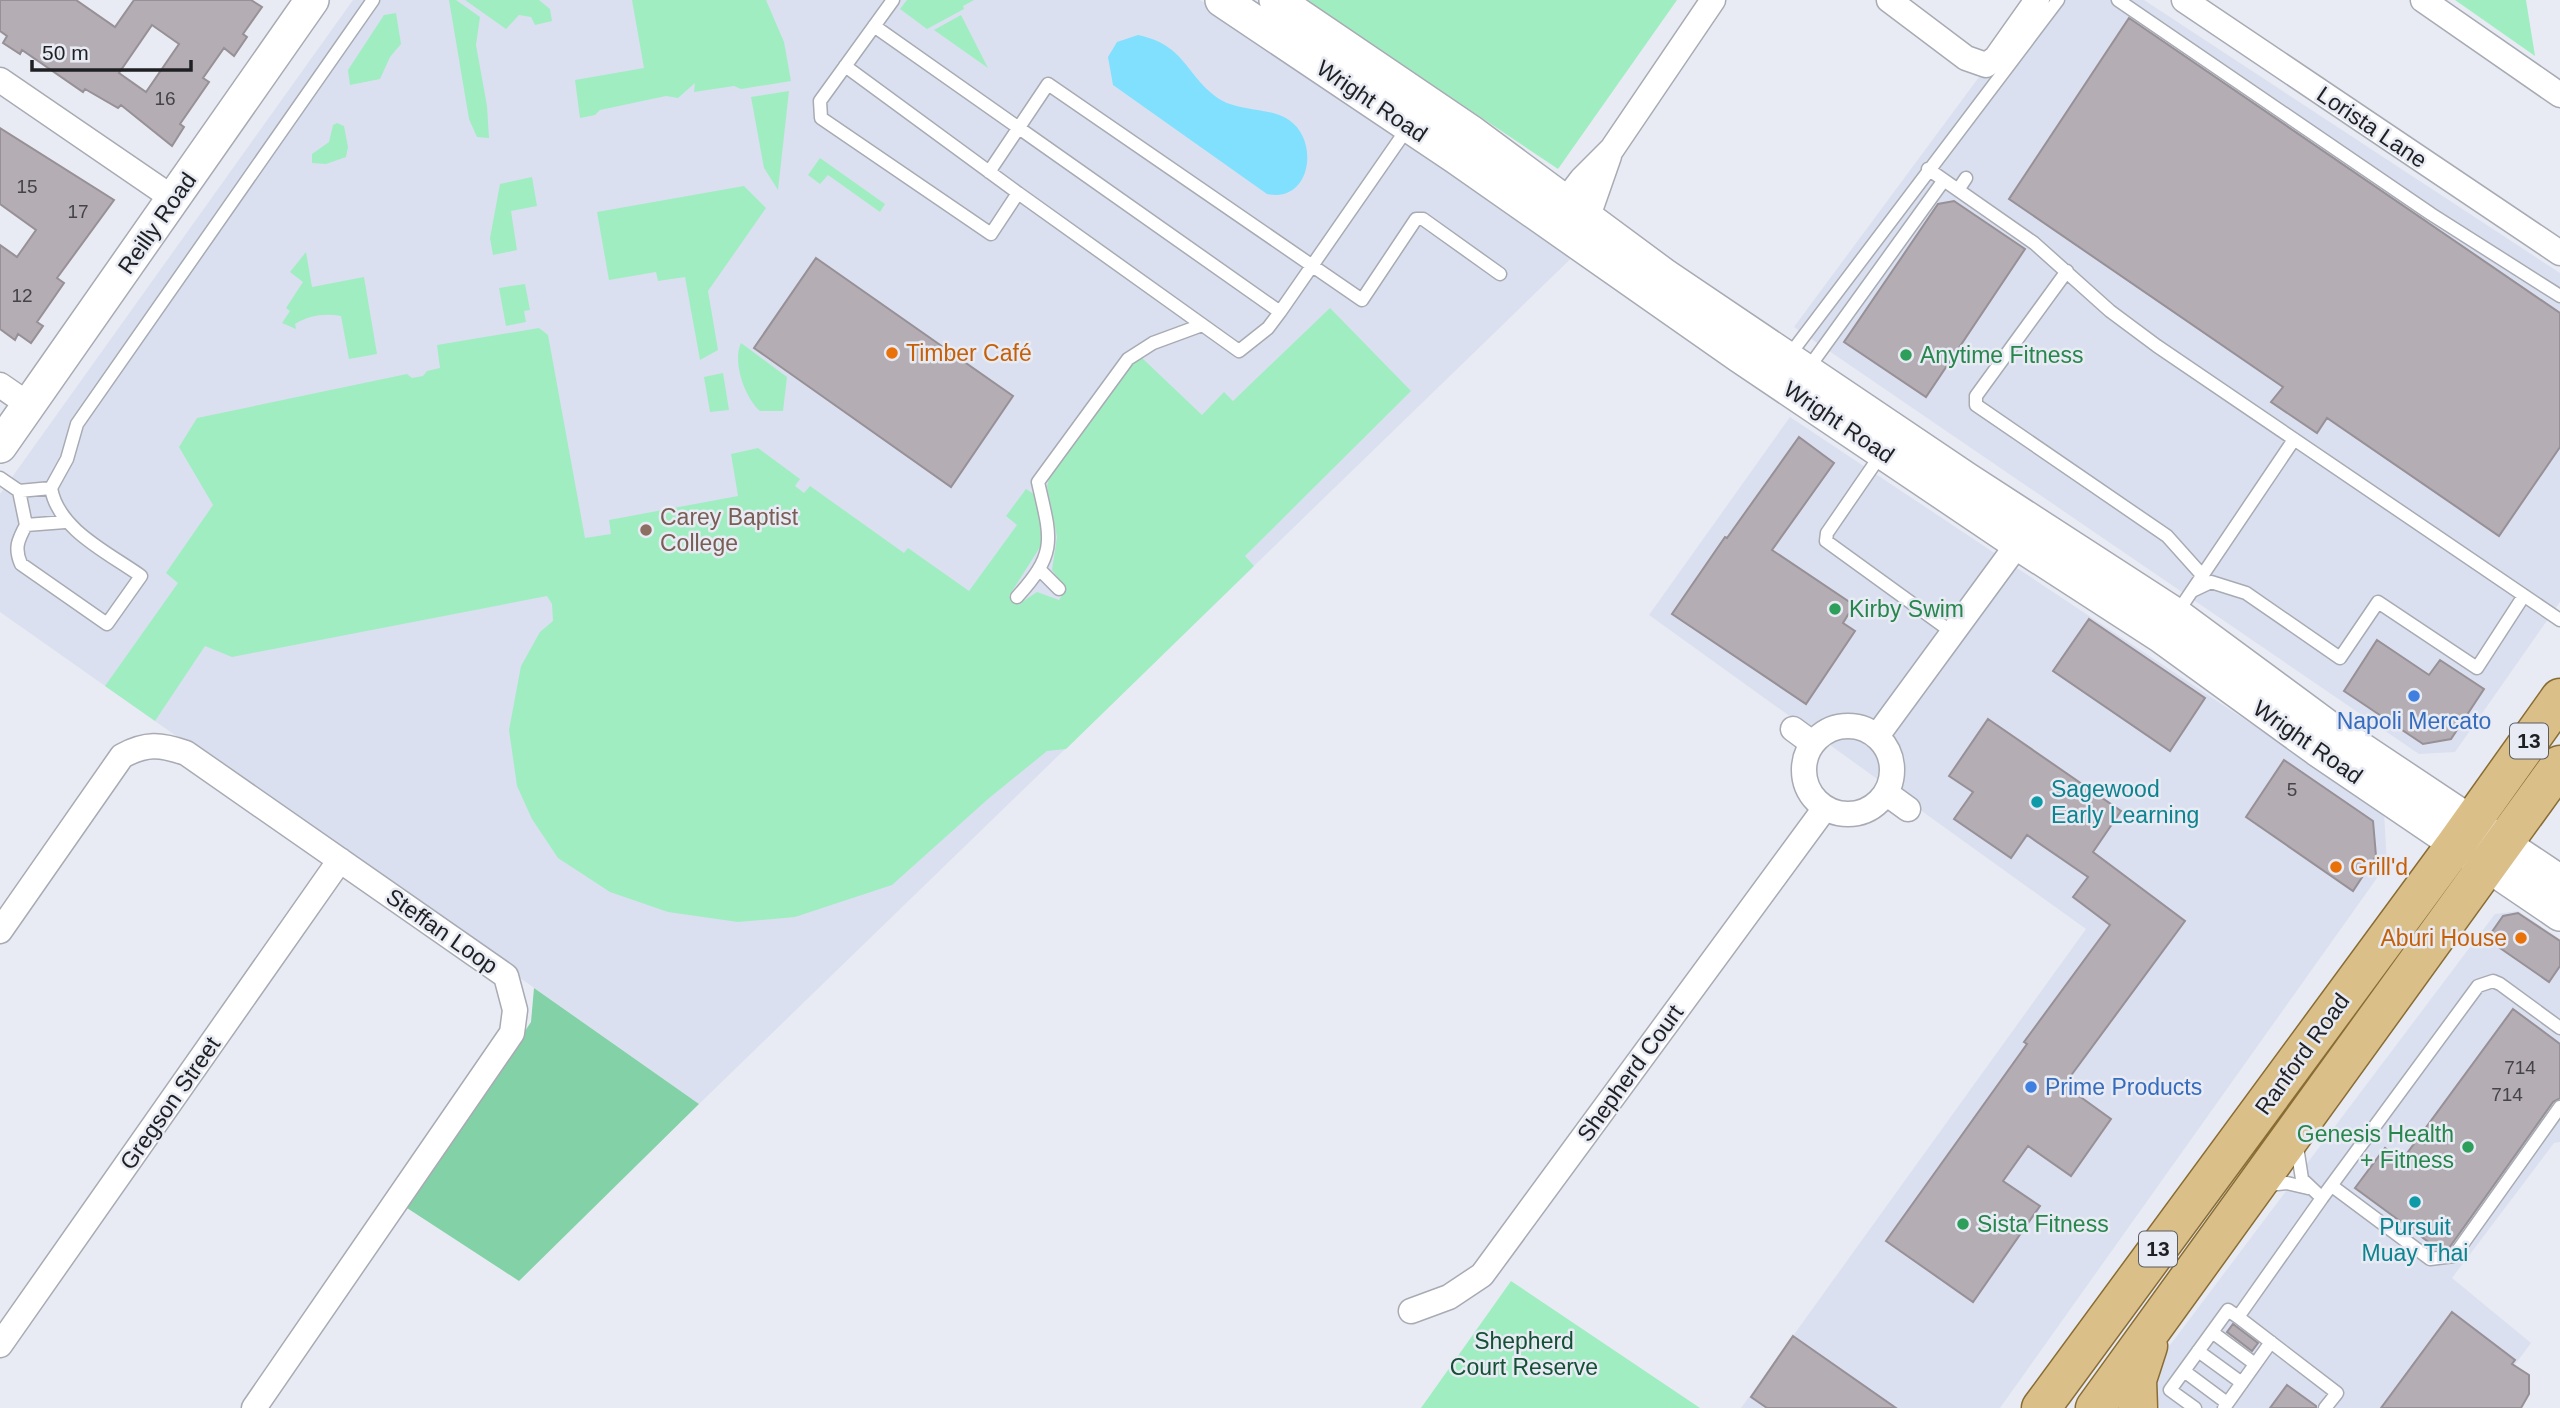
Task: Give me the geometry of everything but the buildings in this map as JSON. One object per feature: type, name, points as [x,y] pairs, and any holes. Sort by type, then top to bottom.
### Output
[{"type":"main road","name":"Ranford Road","points":[[2048,1398],[2464,834],[2560,698]]},
{"type":"main road","name":"Ranford Road","points":[[2095,1408],[2560,765]]},
{"type":"main road","points":[[2138,1408],[2137,1380],[2155,1324]]},
{"type":"street","name":"Reilly Road","points":[[0,446],[312,0]]},
{"type":"street","name":"Wright Road","points":[[1223,0],[1417,113]]},
{"type":"street","name":"Wright Road","points":[[1276,0],[1417,113],[1568,221],[1790,375],[2026,533]]},
{"type":"street","points":[[1568,221],[1612,149],[1713,0]]},
{"type":"street","points":[[1889,0],[1966,58],[1986,65],[1996,58],[2037,0]]},
{"type":"street","name":"Lorista Lane","points":[[2184,0],[2560,253]]},
{"type":"street","points":[[2423,0],[2560,95]]},
{"type":"street","points":[[0,80],[174,200]]},
{"type":"street","name":"Wright Road","points":[[1790,375],[1883,452],[2176,614],[2323,739],[2495,854]]},
{"type":"street","points":[[0,385],[29,405]]},
{"type":"street","points":[[1877,736],[2026,533]]},
{"type":"street","points":[[1850,725],[1865,728],[1877,736],[1887,747],[1892,761],[1893,775],[1886,793],[1868,810],[1853,814],[1825,808],[1814,798],[1804,771],[1802,736],[1836,726],[1850,725]]},
{"type":"street","name":"Steffan Loop","points":[[0,931],[122,756],[148,744],[163,745],[186,753],[506,976],[515,1010],[512,1033],[254,1408]]},
{"type":"street","points":[[1886,793],[1908,809]]},
{"type":"street","name":"Shepherd Court","points":[[1411,1311],[1449,1297],[1482,1275],[1825,808]]},
{"type":"street","points":[[2495,854],[2560,882]]},
{"type":"street","points":[[2495,854],[2560,914]]},
{"type":"street","name":"Gregson Street","points":[[0,1345],[340,860]]},
{"type":"street","points":[[2048,1398],[2089,1408]]},
{"type":"lane","points":[[19,491],[26,525],[17,540],[16,553],[21,564],[107,624],[141,576],[65,522],[53,500],[51,488],[67,459],[76,424],[373,0]]},
{"type":"lane","points":[[893,0],[820,101],[821,118],[991,234],[1018,194]]},
{"type":"lane","points":[[1790,375],[1928,169],[2058,0]]},
{"type":"lane","points":[[2118,0],[2431,214],[2560,296]]},
{"type":"lane","points":[[874,26],[1280,313]]},
{"type":"lane","points":[[845,66],[1018,194],[1239,351],[1268,328],[1314,268],[1417,113]]},
{"type":"lane","points":[[989,172],[1048,84],[1362,300],[1412,221],[1423,219],[1500,274]]},
{"type":"lane","points":[[1928,169],[2034,243],[2110,310],[2157,346],[2560,620]]},
{"type":"lane","points":[[1958,190],[1966,177]]},
{"type":"lane","points":[[1790,375],[1944,180]]},
{"type":"lane","points":[[2067,271],[1976,396],[1976,405],[2167,536],[2203,575]]},
{"type":"lane","points":[[1017,597],[1041,571],[1047,557],[1049,536],[1038,482],[1128,359],[1153,343],[1202,325]]},
{"type":"lane","points":[[2176,614],[2293,440]]},
{"type":"lane","points":[[1883,452],[1827,533],[1826,541],[1953,633]]},
{"type":"lane","points":[[0,478],[19,491],[51,488]]},
{"type":"lane","points":[[26,525],[65,522]]},
{"type":"lane","points":[[1041,571],[1059,589]]},
{"type":"lane","points":[[2176,614],[2211,582],[2246,593],[2340,657],[2378,602],[2477,668],[2523,597]]},
{"type":"lane","points":[[2238,1317],[2317,1194],[2332,1186],[2479,986],[2493,981],[2500,984],[2560,1028]]},
{"type":"lane","points":[[2332,1186],[2430,1259],[2454,1256],[2560,1107]]},
{"type":"lane","points":[[2301,1123],[2296,1142],[2297,1161],[2302,1179],[2317,1194]]},
{"type":"lane","points":[[2248,1196],[2275,1183],[2301,1185],[2317,1194]]},
{"type":"lane","points":[[2195,1408],[2170,1390],[2228,1310],[2337,1393],[2325,1408]]},
{"type":"lane","points":[[2212,1332],[2255,1364]]},
{"type":"lane","points":[[2184,1371],[2226,1405],[2271,1342]]},
{"type":"lane","points":[[2198,1351],[2242,1382]]},
{"type":"shaded area","name":"Carey Baptist College","points":[[353,0],[1200,0],[1586,244],[699,1104],[0,612],[0,494]]},
{"type":"shaded area","points":[[2036,0],[2144,0],[2560,273],[2560,602],[2455,752],[2419,754],[1794,327]]},
{"type":"shaded area","points":[[1790,417],[2384,812],[2387,864],[2000,1408],[1741,1408],[2086,929],[1649,615]]},
{"type":"shaded area","points":[[2518,911],[2560,939],[2560,1142],[2554,1143],[2452,1278],[2531,1343],[2483,1408],[2160,1408],[2154,1389],[2158,1361],[2495,914]]},
{"type":"green space","points":[[449,0],[456,0],[480,17],[476,45],[487,106],[489,138],[477,137],[469,119]]},
{"type":"green space","points":[[465,0],[539,0],[550,9],[552,21],[535,25],[531,17],[519,15],[506,29]]},
{"type":"green space","points":[[632,0],[766,0],[784,42],[791,81],[741,89],[734,86],[694,92],[695,83],[678,98],[666,96],[600,110],[595,115],[580,118],[575,80],[644,68]]},
{"type":"green space","points":[[907,0],[974,0],[963,6],[964,9],[927,29],[900,9]]},
{"type":"green space","points":[[1306,0],[1677,0],[1558,169]]},
{"type":"green space","points":[[2455,0],[2526,0],[2535,56]]},
{"type":"green space","points":[[396,13],[401,44],[390,57],[380,79],[350,85],[348,70],[384,15]]},
{"type":"green space","points":[[961,15],[988,68],[934,30]]},
{"type":"green space","points":[[789,91],[778,190],[764,168],[751,97]]},
{"type":"green space","points":[[337,123],[344,126],[348,147],[346,157],[326,164],[312,163],[312,154],[329,142],[333,125]]},
{"type":"green space","points":[[820,158],[885,204],[880,212],[828,175],[820,184],[808,175]]},
{"type":"green space","points":[[532,177],[537,206],[511,211],[517,250],[493,255],[490,238],[500,184]]},
{"type":"green space","points":[[744,186],[766,208],[708,291],[718,350],[700,360],[685,277],[658,281],[656,272],[609,280],[597,212]]},
{"type":"green space","points":[[306,252],[312,287],[364,277],[377,354],[349,359],[341,316],[311,317],[295,324],[296,329],[282,323],[290,311],[286,308],[303,282],[290,272]]},
{"type":"green space","points":[[525,284],[530,310],[524,311],[526,322],[506,326],[499,288]]},
{"type":"green space","points":[[1330,308],[1411,391],[1245,556],[1254,566],[1066,749],[1047,751],[988,799],[892,885],[795,917],[738,922],[668,912],[610,892],[558,858],[532,819],[517,786],[509,730],[521,666],[540,632],[553,621],[552,604],[547,596],[232,657],[205,646],[155,721],[105,686],[178,583],[166,573],[213,505],[179,447],[197,418],[407,374],[412,378],[423,376],[427,371],[440,368],[437,345],[539,328],[548,335],[585,538],[611,534],[609,520],[738,496],[731,454],[758,448],[800,479],[795,486],[804,493],[810,486],[904,553],[908,548],[969,591],[1017,525],[1006,516],[1026,489],[1037,496],[1042,544],[1009,596],[1019,604],[1037,592],[1059,600],[1066,589],[1052,570],[1057,537],[1047,486],[1050,476],[1132,362],[1141,357],[1202,415],[1224,392],[1233,401]]},
{"type":"green space","points":[[741,343],[787,377],[783,411],[760,411],[749,398],[739,369]]},
{"type":"green space","points":[[723,373],[729,410],[710,412],[704,377]]},
{"type":"green space","points":[[534,988],[699,1104],[519,1281],[407,1208],[531,1022]]},
{"type":"green space","name":"Shepherd Court Reserve","points":[[1511,1281],[1700,1408],[1421,1408]]},
{"type":"water","points":[[1138,35],[1167,46],[1209,91],[1221,100],[1289,120],[1299,130],[1307,155],[1306,168],[1293,189],[1282,194],[1267,194],[1113,85],[1108,57],[1117,42]]},
{"type":"place","name":"Timber Café","points":[[892,353]]},
{"type":"place","name":"Anytime Fitness","points":[[1906,355]]},
{"type":"place","name":"Carey Baptist College","points":[[646,530]]},
{"type":"place","name":"Kirby Swim","points":[[1835,609]]},
{"type":"place","name":"Napoli Mercato","points":[[2414,696]]},
{"type":"place","name":"Sagewood Early Learning","points":[[2037,802]]},
{"type":"place","name":"Grill'd","points":[[2336,867]]},
{"type":"place","name":"Aburi House","points":[[2521,938]]},
{"type":"place","name":"Prime Products","points":[[2031,1087]]},
{"type":"place","name":"Genesis Health + Fitness","points":[[2468,1147]]},
{"type":"place","name":"Pursuit Muay Thai","points":[[2415,1202]]},
{"type":"place","name":"Sista Fitness","points":[[1963,1224]]}]
